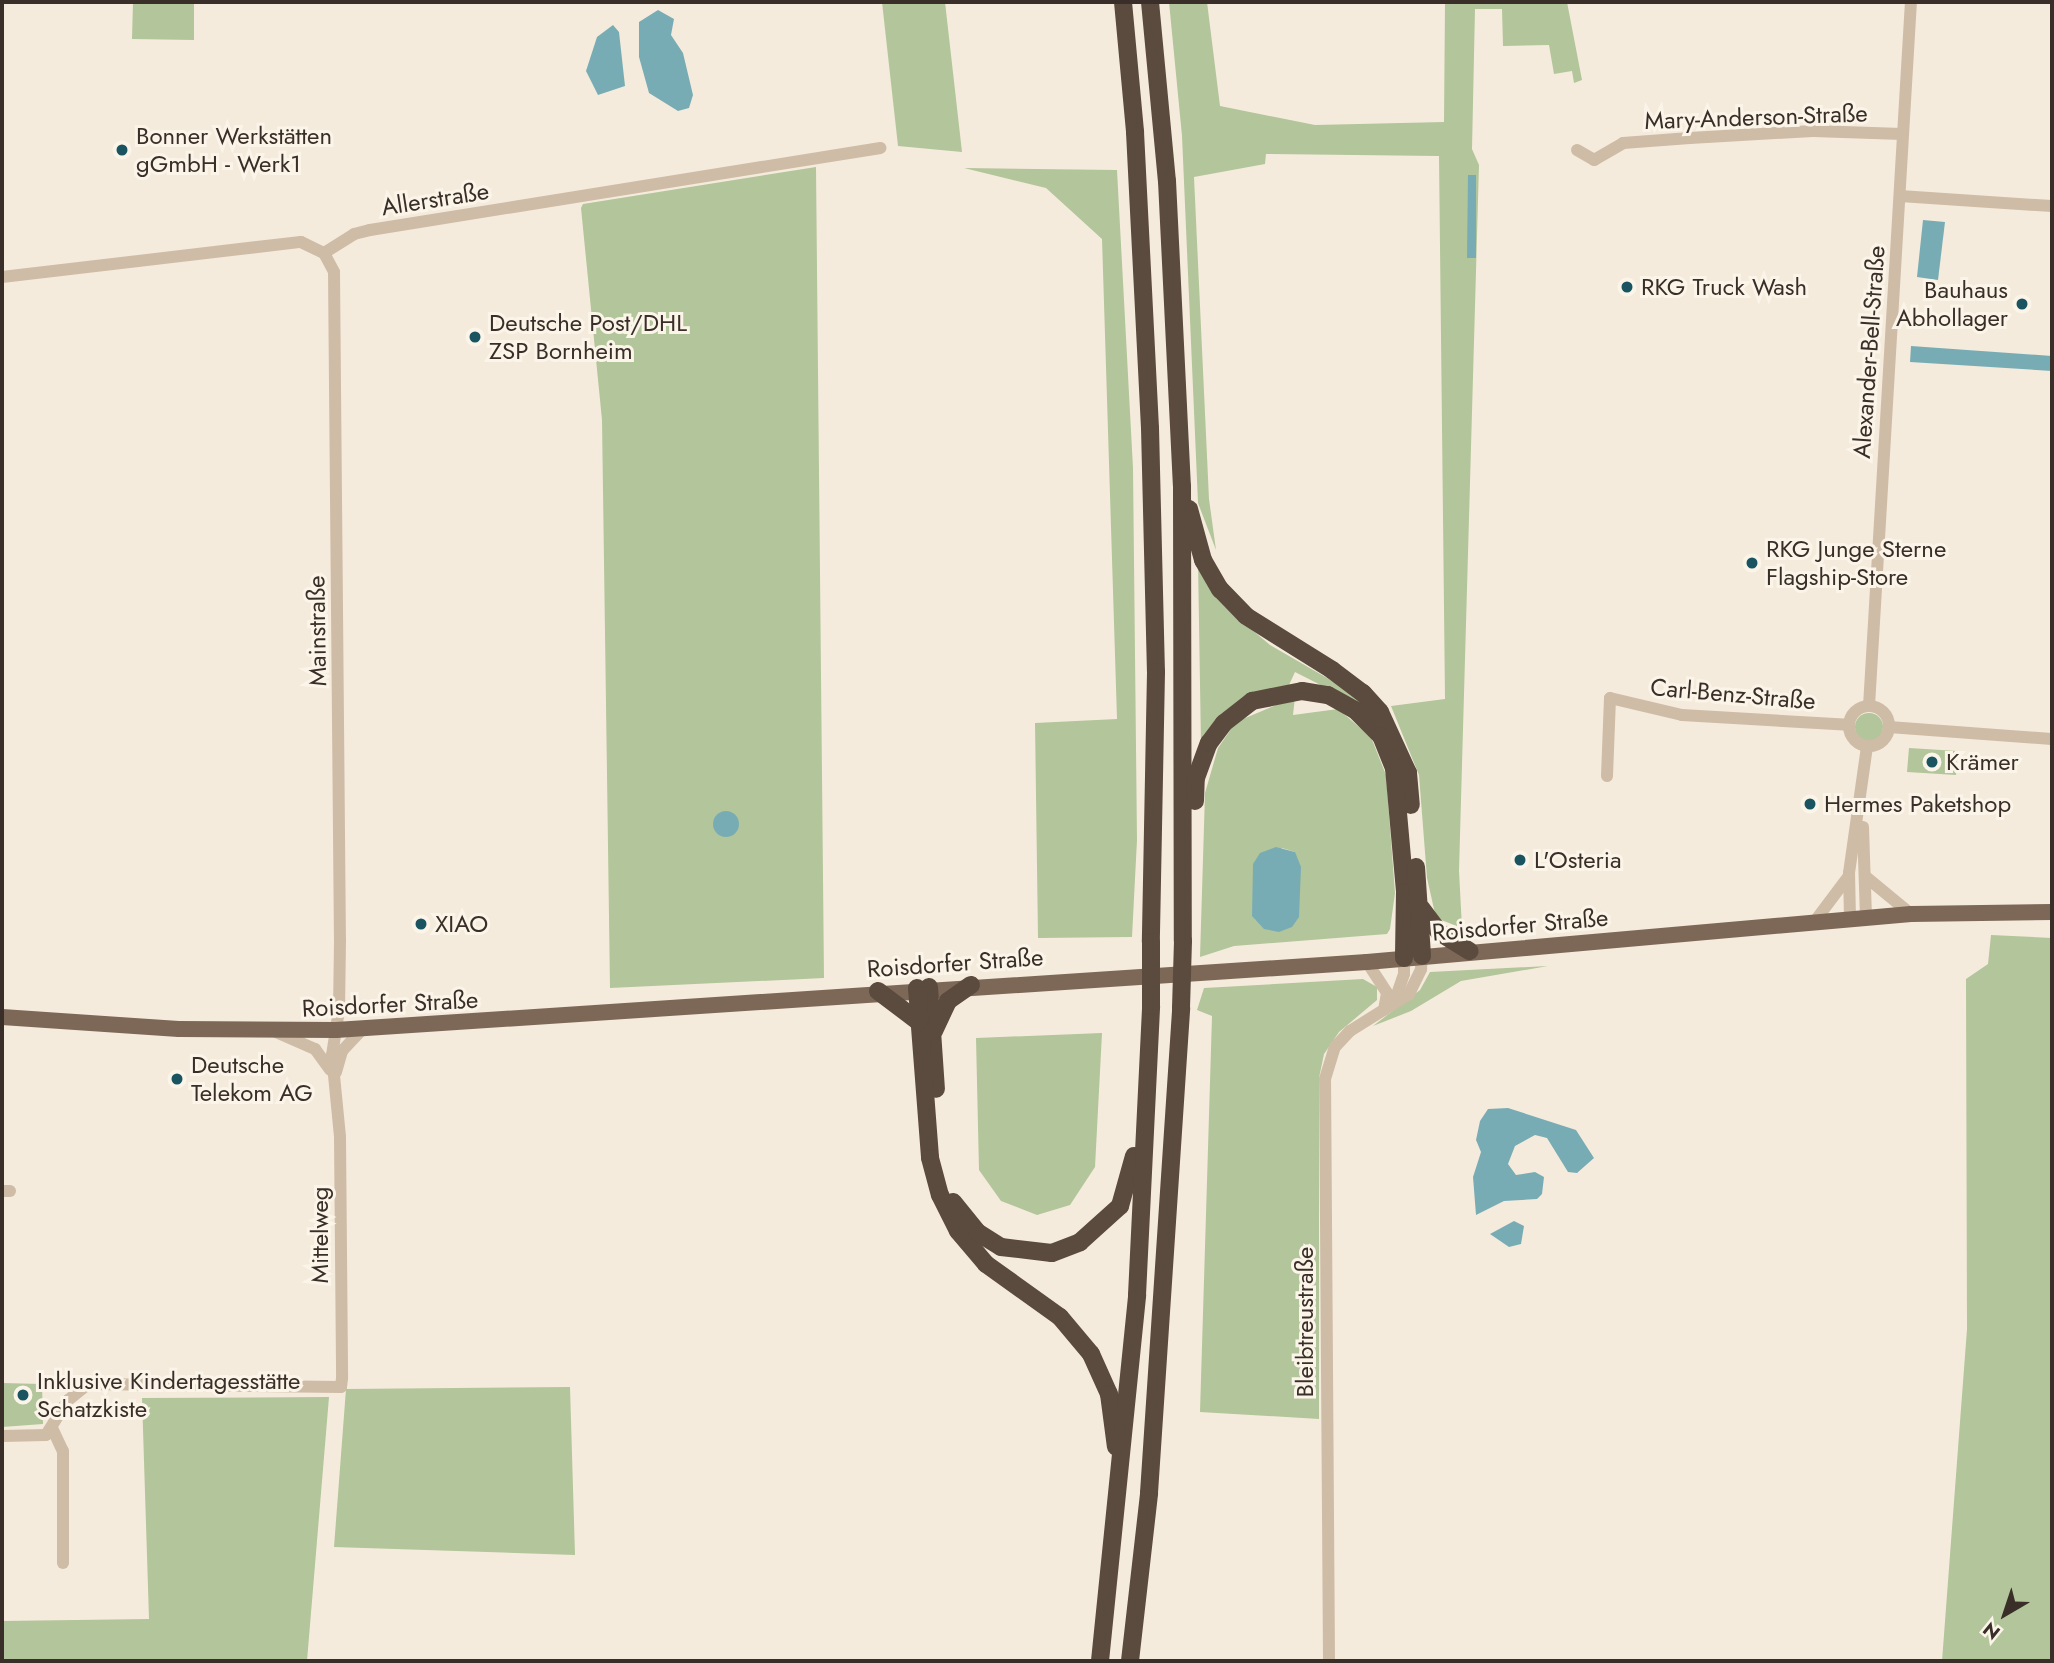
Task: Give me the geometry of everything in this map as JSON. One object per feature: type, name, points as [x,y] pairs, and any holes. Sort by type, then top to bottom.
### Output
[{"type":"highway","points":[[1100,1661],[1121,1482],[1137,1295],[1151,1006],[1156,672],[1138,180],[1123,2]]},
{"type":"highway","points":[[1130,1661],[1149,1493],[1181,1008],[1185,891],[1182,486],[1167,181],[1150,2]]},
{"type":"highway","points":[[1182,486],[1203,560],[1220,589],[1254,623],[1363,693],[1392,733],[1408,773],[1418,903],[1413,957]]},
{"type":"highway","points":[[1185,891],[1193,845],[1196,779],[1216,732],[1232,715],[1264,697],[1289,691],[1328,695],[1369,722],[1394,768],[1413,957]]},
{"type":"highway","points":[[1418,903],[1439,932],[1470,951]]},
{"type":"highway","points":[[933,1034],[948,1001],[971,985]]},
{"type":"highway","points":[[923,988],[933,1034],[941,1170],[956,1208],[977,1231],[1001,1247],[1052,1253],[1080,1242],[1102,1226],[1120,1206],[1129,1184],[1147,1091]]},
{"type":"highway","points":[[923,988],[919,1022],[930,1158],[940,1195],[958,1231],[986,1264],[1059,1317],[1091,1354],[1109,1394],[1121,1482]]},
{"type":"highway","points":[[878,991],[919,1022]]},
{"type":"main road","name":"Roisdorfer Straße","points":[[2,1017],[276,1032],[336,1030],[588,1015],[923,988],[1367,962],[1911,914],[2052,912]]},
{"type":"street","name":"Alexander-Bell-Straße","points":[[1868,706],[1911,2]]},
{"type":"street","name":"Mary-Anderson-Straße","points":[[1577,150],[1594,160],[1623,143],[1813,131],[1902,134]]},
{"type":"street","name":"Allerstraße","points":[[324,253],[354,234],[370,230],[880,148]]},
{"type":"street","points":[[1900,196],[2052,206]]},
{"type":"street","points":[[2,277],[301,242],[324,253]]},
{"type":"street","name":"Mainstraße","points":[[324,253],[334,272],[336,310],[339,1010]]},
{"type":"street","name":"Carl-Benz-Straße","points":[[1607,776],[1610,698],[1682,715],[1848,725]]},
{"type":"street","points":[[1868,706],[1883,712],[1889,727],[1882,741],[1867,747],[1853,739],[1848,725],[1855,711],[1868,706]]},
{"type":"street","points":[[1889,727],[2052,739]]},
{"type":"street","points":[[1815,921],[1841,891],[1849,873],[1862,810],[1867,747]]},
{"type":"street","points":[[1858,918],[1866,877],[1862,810]]},
{"type":"street","points":[[1849,873],[1858,918]]},
{"type":"street","points":[[1866,877],[1911,914]]},
{"type":"street","name":"Bleibtreustraße","points":[[1329,1661],[1325,1079],[1335,1047],[1350,1031],[1409,995],[1417,981],[1413,957]]},
{"type":"street","points":[[1367,962],[1387,993],[1389,1007]]},
{"type":"street","name":"Mittelweg","points":[[52,1430],[68,1400],[88,1384],[341,1387],[340,1137],[334,1082],[339,1010]]},
{"type":"street","name":"Mittelweg","points":[[334,1082],[342,1051],[365,1027]]},
{"type":"street","name":"Mittelweg","points":[[276,1032],[315,1049],[334,1082]]},
{"type":"street","points":[[2,1436],[39,1437],[52,1430],[63,1451],[63,1563]]},
{"type":"green space","points":[[133,2],[194,2],[194,40],[132,39]]},
{"type":"green space","points":[[882,2],[945,2],[962,152],[898,146]]},
{"type":"green space","points":[[1169,2],[1207,2],[1220,106],[1315,125],[1444,122],[1445,2],[1567,2],[1582,80],[1574,83],[1572,71],[1554,74],[1549,45],[1503,46],[1502,9],[1475,9],[1472,149],[1479,165],[1459,871],[1462,928],[1436,918],[1427,878],[1419,775],[1391,706],[1445,699],[1439,156],[1266,154],[1265,164],[1194,177],[1209,499],[1216,550],[1198,503],[1182,136]]},
{"type":"green space","points":[[816,167],[824,978],[610,988],[602,420],[581,208],[583,204]]},
{"type":"green space","points":[[964,168],[1117,170],[1133,468],[1137,840],[1132,937],[1038,938],[1035,723],[1117,719],[1102,239],[1046,188]]},
{"type":"green space","points":[[1198,561],[1224,606],[1270,645],[1346,689],[1366,708],[1295,672],[1289,685],[1201,746]]},
{"type":"green space","points":[[1295,697],[1293,715],[1338,709],[1371,737],[1386,775],[1395,893],[1387,934],[1234,946],[1200,957],[1205,793],[1218,748],[1236,722]],"holes":[[[1282,848],[1295,852],[1255,921]]]},
{"type":"green space","points":[[1869,713],[1879,717],[1883,727],[1879,737],[1869,741],[1859,737],[1855,727],[1859,717]]},
{"type":"green space","name":"Krämer","points":[[1909,748],[1957,751],[1956,775],[1907,772]]},
{"type":"green space","points":[[1991,935],[2052,938],[2052,1661],[1942,1661],[1967,1329],[1966,979],[1988,964]]},
{"type":"green space","points":[[1548,966],[1461,981],[1411,1011],[1373,1026],[1420,990],[1430,972]]},
{"type":"green space","points":[[1363,979],[1377,987],[1377,1000],[1339,1032],[1324,1054],[1319,1078],[1319,1419],[1200,1412],[1212,1016],[1197,1010],[1204,988]]},
{"type":"green space","points":[[1102,1033],[1095,1167],[1070,1205],[1037,1215],[1001,1201],[979,1170],[976,1038]]},
{"type":"green space","name":"Inklusive Kindertagesstätte Schatzkiste","points":[[2,1383],[42,1384],[43,1424],[2,1427]]},
{"type":"green space","points":[[570,1387],[575,1555],[334,1547],[346,1389]]},
{"type":"green space","points":[[329,1397],[307,1661],[2,1661],[2,1621],[149,1619],[142,1398]]},
{"type":"water","points":[[658,10],[674,19],[671,35],[683,53],[693,95],[689,108],[678,111],[649,93],[639,57],[639,22]]},
{"type":"water","points":[[613,25],[619,32],[625,86],[598,95],[586,71],[597,37]]},
{"type":"water","points":[[1468,175],[1476,175],[1476,258],[1467,258]]},
{"type":"water","points":[[1923,220],[1945,222],[1938,280],[1917,277]]},
{"type":"water","points":[[1911,346],[2052,356],[2052,371],[1910,362]]},
{"type":"water","points":[[726,811],[735,815],[739,824],[735,833],[726,837],[717,833],[713,824],[717,815]]},
{"type":"water","points":[[1276,847],[1295,852],[1301,867],[1299,917],[1292,927],[1279,932],[1264,929],[1252,916],[1253,864],[1260,853]]},
{"type":"water","points":[[1508,1108],[1576,1130],[1594,1158],[1577,1173],[1568,1172],[1547,1138],[1535,1135],[1515,1146],[1508,1164],[1516,1175],[1535,1172],[1544,1177],[1542,1194],[1537,1199],[1504,1201],[1476,1215],[1473,1177],[1481,1152],[1476,1140],[1480,1121],[1488,1109]]},
{"type":"water","points":[[1514,1221],[1524,1226],[1521,1244],[1509,1247],[1490,1234]]},
{"type":"place","name":"Bonner Werkstätten gGmbH - Werk1","points":[[122,150]]},
{"type":"place","name":"RKG Truck Wash","points":[[1627,287]]},
{"type":"place","name":"Bauhaus Abhollager","points":[[2022,304]]},
{"type":"place","name":"Deutsche Post/DHL ZSP Bornheim","points":[[475,337]]},
{"type":"place","name":"RKG Junge Sterne Flagship-Store","points":[[1752,563]]},
{"type":"place","name":"Krämer","points":[[1932,762]]},
{"type":"place","name":"Hermes Paketshop","points":[[1810,804]]},
{"type":"place","name":"L'Osteria","points":[[1520,860]]},
{"type":"place","name":"XIAO","points":[[421,924]]},
{"type":"place","name":"Deutsche Telekom AG","points":[[177,1079]]},
{"type":"place","name":"Inklusive Kindertagesstätte Schatzkiste","points":[[23,1395]]}]
